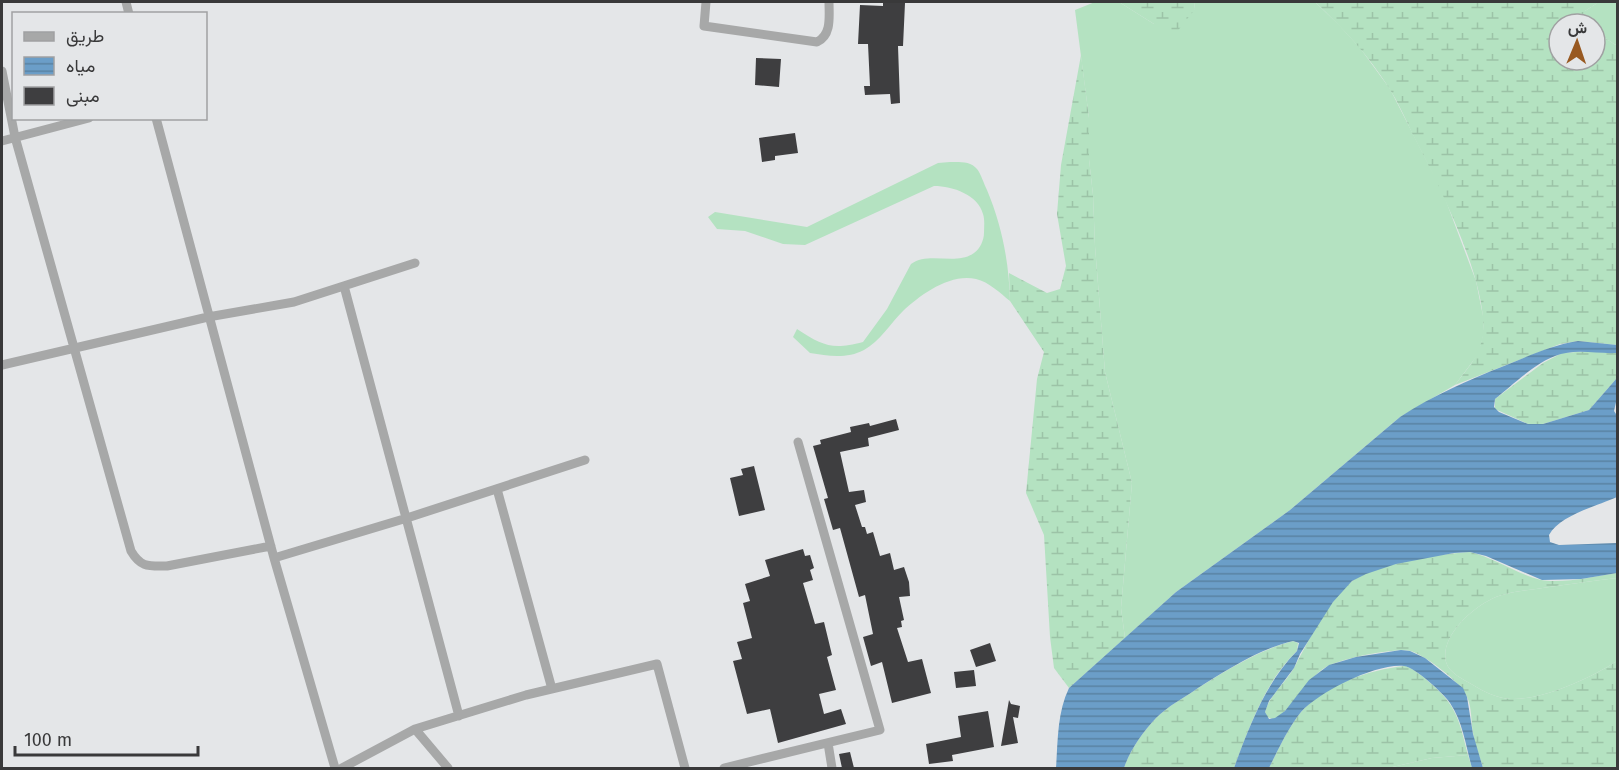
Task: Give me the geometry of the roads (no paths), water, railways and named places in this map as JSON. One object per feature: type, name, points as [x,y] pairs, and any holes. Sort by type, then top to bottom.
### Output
[{"type":"street","points":[[706,2],[704,26],[817,42],[824,39],[828,31],[829,2]]},
{"type":"street","points":[[2,71],[15,137],[131,551],[137,562],[150,566],[167,566],[271,546]]},
{"type":"street","points":[[2,141],[81,120]]},
{"type":"street","points":[[157,120],[274,558],[335,768]]},
{"type":"street","points":[[2,365],[208,317],[294,302],[415,262]]},
{"type":"street","points":[[344,286],[459,716]]},
{"type":"street","points":[[724,768],[756,765],[880,730],[798,442]]},
{"type":"street","points":[[274,558],[407,518],[585,460]]},
{"type":"street","points":[[497,489],[552,688]]},
{"type":"street","points":[[342,768],[415,729],[552,688],[657,664],[685,768]]},
{"type":"street","points":[[415,729],[448,768]]},
{"type":"street","points":[[828,743],[832,768]]},
{"type":"water","points":[[1578,341],[1617,345],[1617,353],[1566,353],[1547,359],[1495,399],[1494,407],[1499,412],[1528,424],[1543,424],[1589,410],[1617,378],[1617,398],[1614,411],[1618,417],[1617,497],[1561,522],[1549,535],[1550,542],[1559,545],[1617,543],[1617,573],[1581,579],[1542,580],[1486,556],[1470,552],[1396,564],[1366,574],[1352,581],[1333,602],[1300,654],[1294,668],[1269,701],[1265,712],[1269,719],[1285,711],[1309,680],[1329,665],[1356,657],[1401,650],[1410,651],[1425,658],[1463,688],[1483,768],[1472,768],[1461,726],[1450,703],[1422,676],[1404,666],[1392,666],[1349,680],[1309,704],[1292,725],[1269,768],[1234,768],[1252,721],[1267,691],[1297,651],[1299,643],[1293,641],[1268,649],[1244,661],[1166,710],[1142,735],[1124,768],[1056,768],[1060,717],[1069,688],[1176,592],[1290,510],[1400,417],[1476,377],[1541,351]]}]
